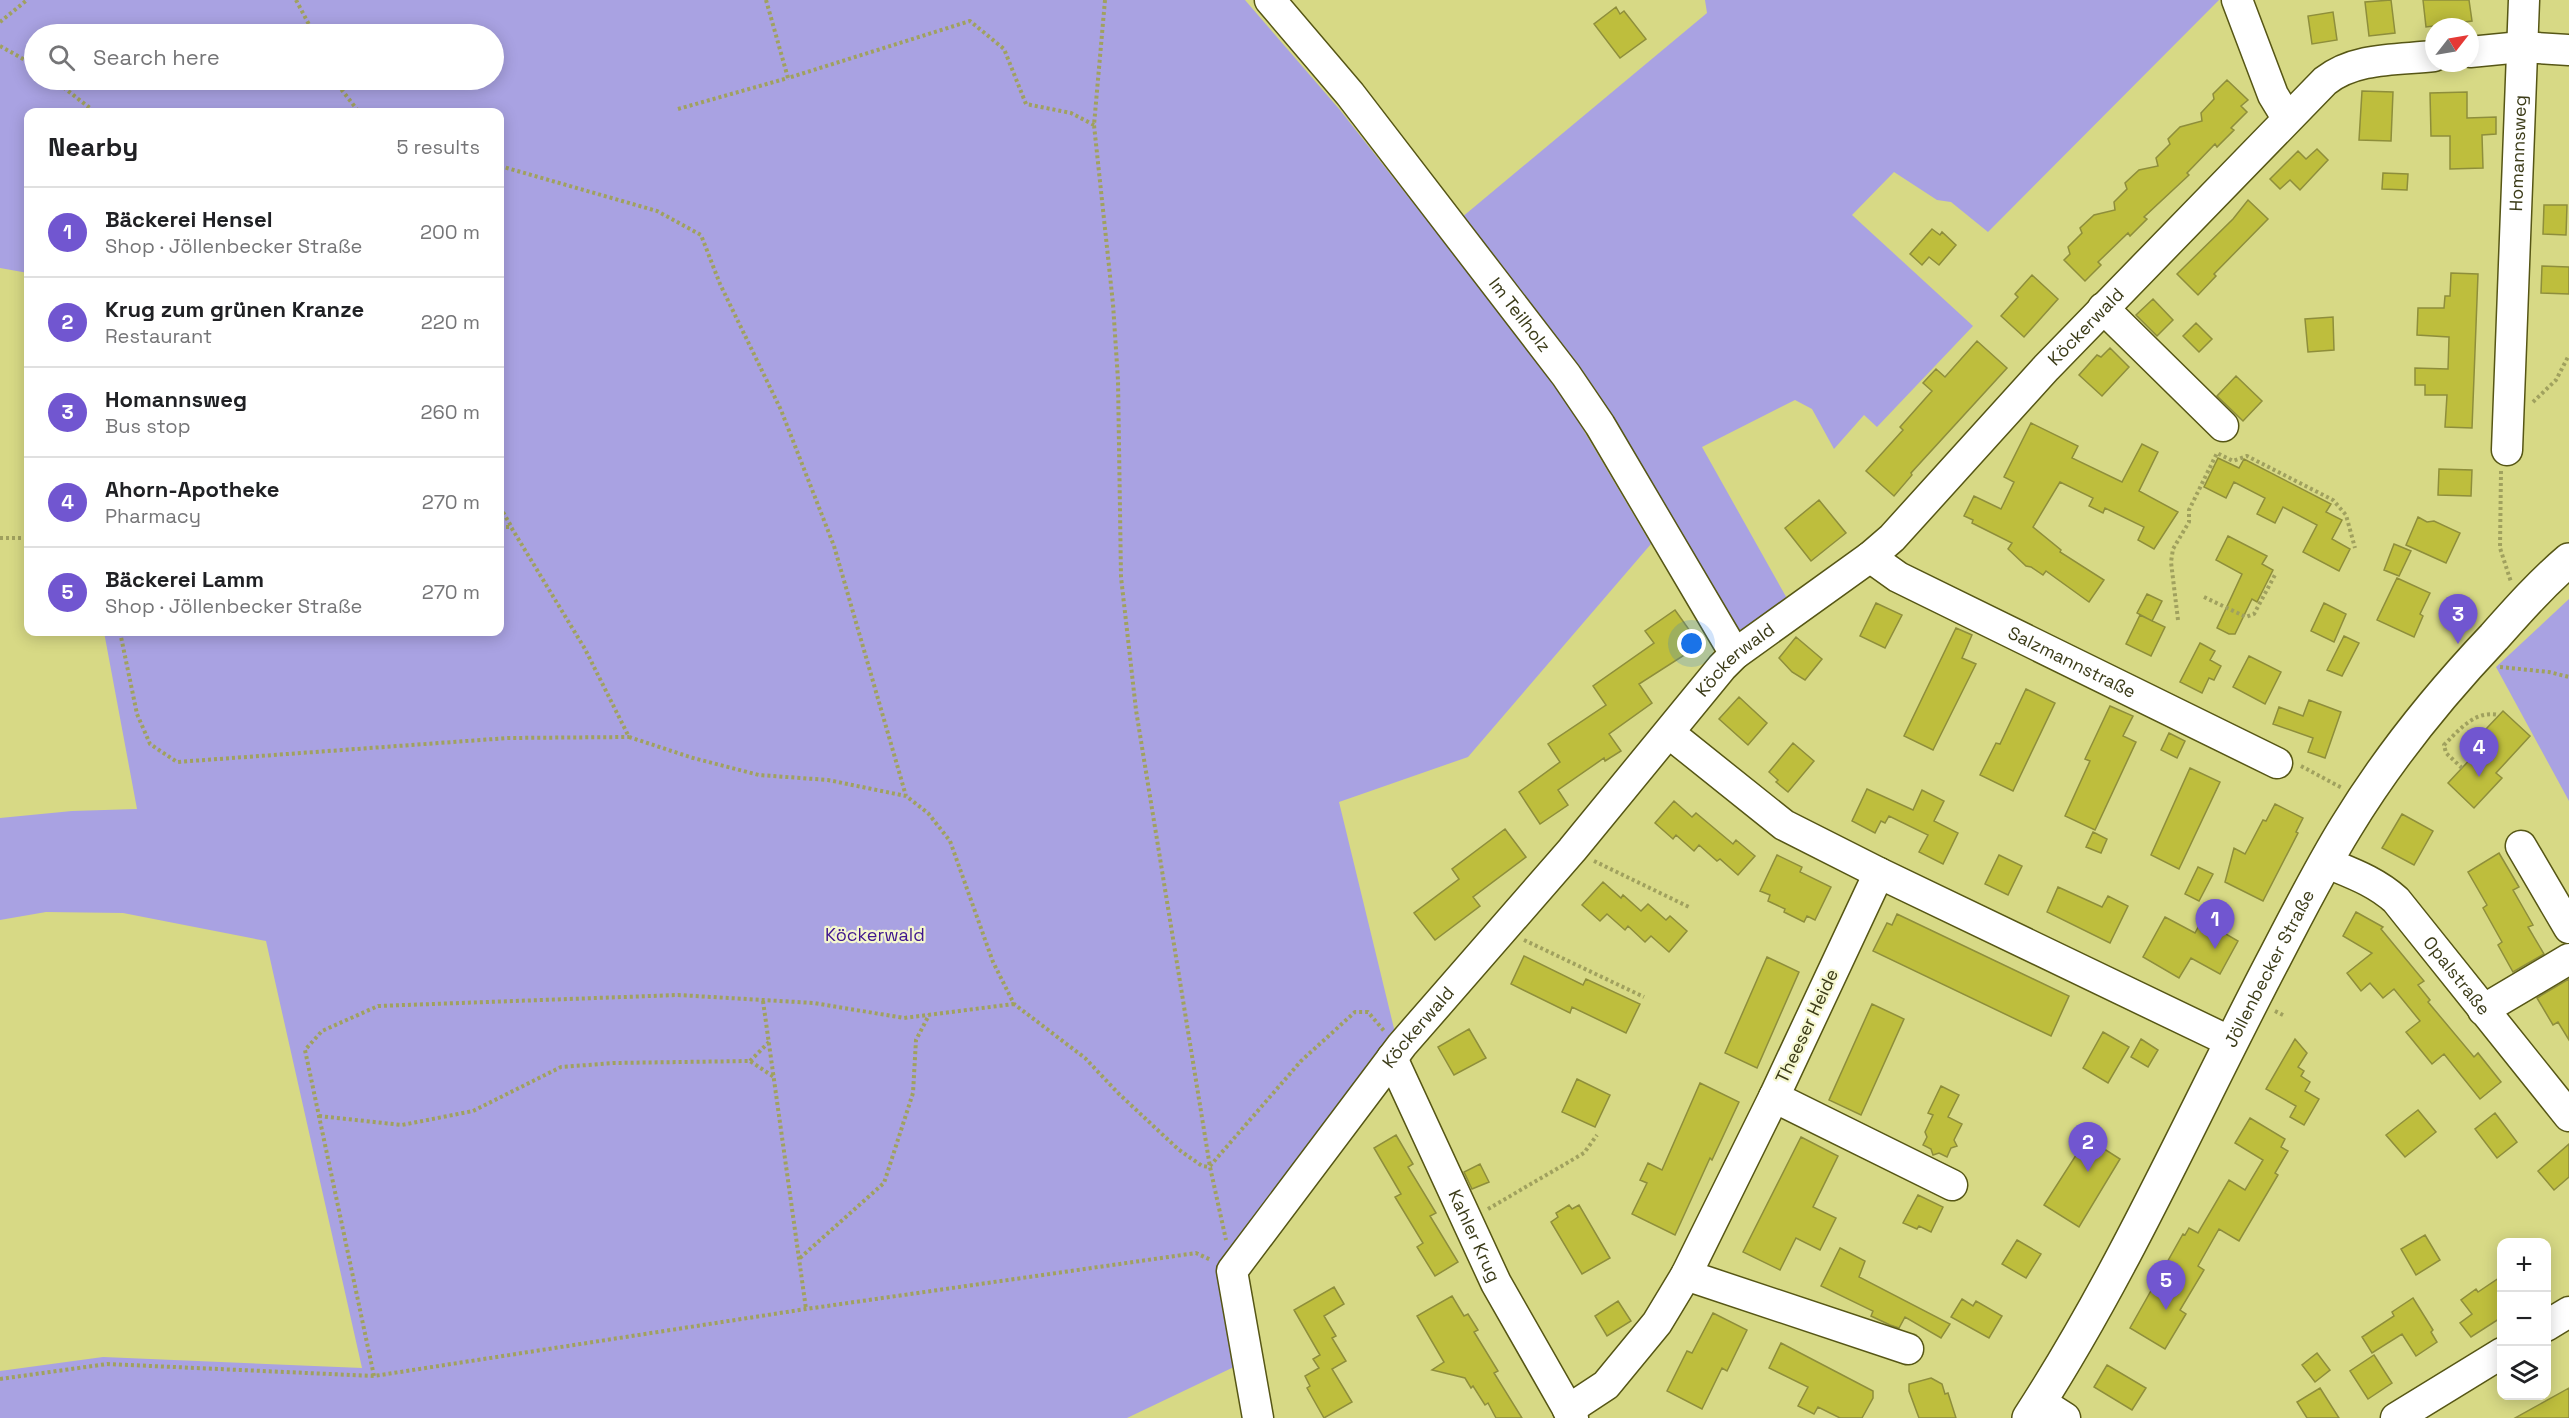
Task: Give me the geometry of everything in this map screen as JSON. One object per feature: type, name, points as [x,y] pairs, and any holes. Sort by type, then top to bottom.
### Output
[{"type":"main road","name":"Jöllenbecker Straße","points":[[2045,1413],[2231,1042],[2325,862],[2364,799],[2413,731],[2458,676],[2569,560]]},
{"type":"street","name":"Im Teilholz","points":[[1270,0],[1350,94],[1566,375],[1606,435],[1735,654]]},
{"type":"street","points":[[2237,0],[2273,95],[2287,118]]},
{"type":"street","name":"Homannsweg","points":[[2507,450],[2524,0]]},
{"type":"street","points":[[2479,51],[2522,47],[2569,50]]},
{"type":"street","name":"Köckerwald","points":[[1232,1271],[1395,1054],[1572,850],[1735,654],[1870,557],[1892,537],[2103,308],[2325,81],[2347,67],[2361,63],[2425,57]]},
{"type":"street","points":[[2103,308],[2223,426]]},
{"type":"street","name":"Salzmannstraße","points":[[1870,557],[1898,577],[2277,763]]},
{"type":"street","points":[[1669,733],[1778,822],[2231,1042]]},
{"type":"street","points":[[2521,846],[2569,928]]},
{"type":"street","name":"Opalstraße","points":[[2325,862],[2383,888],[2396,900],[2569,1116]]},
{"type":"street","name":"Theeser Heide","points":[[1879,873],[1774,1098],[1952,1185]]},
{"type":"street","points":[[2483,1010],[2569,959]]},
{"type":"street","name":"Kahler Krug","points":[[1395,1054],[1466,1219],[1511,1312],[1570,1414],[1618,1373],[1658,1323],[1686,1275],[1774,1098]]},
{"type":"street","points":[[1232,1271],[1258,1418]]},
{"type":"street","points":[[1686,1275],[1908,1349]]},
{"type":"street","points":[[2551,1323],[2569,1312]]},
{"type":"street","points":[[2396,1418],[2497,1356]]},
{"type":"path","points":[[0,22],[27,0]]},
{"type":"path","points":[[296,0],[309,24]]},
{"type":"path","points":[[766,0],[788,78]]},
{"type":"path","points":[[1105,0],[1094,125],[1113,304],[1118,380],[1121,577],[1136,710],[1210,1167],[1232,1271]]},
{"type":"path","points":[[678,109],[788,78],[970,21],[1004,49],[1026,104],[1071,113],[1094,125]]},
{"type":"path","points":[[0,46],[24,59]]},
{"type":"path","points":[[67,90],[90,108]]},
{"type":"path","points":[[341,90],[356,108]]},
{"type":"path","points":[[504,167],[657,211],[701,235],[720,284],[781,410],[834,546],[906,796]]},
{"type":"path","points":[[2509,408],[2531,404],[2544,394],[2556,381],[2569,355]]},
{"type":"path","points":[[2507,450],[2501,465],[2500,548],[2506,574],[2512,584]]},
{"type":"path","points":[[2178,620],[2171,562],[2173,549],[2189,522],[2189,510],[2217,453],[2233,461],[2247,456],[2333,500],[2346,515],[2355,549]]},
{"type":"path","points":[[504,514],[585,648],[629,737]]},
{"type":"path","points":[[504,527],[511,526]]},
{"type":"path","points":[[0,538],[24,538]]},
{"type":"path","points":[[2204,597],[2246,617],[2254,614],[2276,573]]},
{"type":"path","points":[[121,636],[141,724],[150,744],[177,762],[508,738],[629,737],[693,758],[759,775],[828,780],[906,796],[928,813],[950,841],[993,962],[1014,1004],[1085,1058],[1118,1093],[1178,1149],[1203,1166],[1210,1167]]},
{"type":"path","points":[[2458,676],[2502,667],[2549,672],[2569,677]]},
{"type":"path","points":[[2462,768],[2446,753],[2444,745],[2474,718],[2492,714],[2499,716]]},
{"type":"path","points":[[2277,763],[2287,759],[2364,799]]},
{"type":"path","points":[[1572,850],[1689,907]]},
{"type":"path","points":[[1502,929],[1644,997]]},
{"type":"path","points":[[374,1376],[305,1050],[322,1031],[378,1006],[678,995],[814,1004],[904,1018],[1014,1004]]},
{"type":"path","points":[[763,1000],[806,1309]]},
{"type":"path","points":[[1210,1167],[1301,1061],[1355,1012],[1368,1012],[1395,1054]]},
{"type":"path","points":[[800,1258],[884,1183],[913,1092],[916,1040],[929,1015]]},
{"type":"path","points":[[750,1061],[769,1042]]},
{"type":"path","points":[[319,1116],[402,1125],[473,1111],[561,1067],[614,1063],[750,1061],[774,1077]]},
{"type":"path","points":[[1466,1219],[1517,1194],[1584,1153],[1597,1135]]},
{"type":"path","points":[[0,1379],[107,1364],[374,1376],[806,1309],[1196,1253],[1232,1271]]},
{"type":"green space","name":"Köckerwald","points":[[0,0],[1245,0],[1340,110],[1558,387],[1651,544],[1468,757],[1339,802],[1399,1049],[1220,1279],[1236,1366],[1127,1418],[0,1418],[0,1371],[103,1357],[362,1368],[266,941],[123,913],[46,912],[0,920],[0,818],[72,811],[137,809],[105,636],[504,636],[504,108],[24,108],[24,272],[0,268]]},
{"type":"green space","points":[[1705,0],[2219,0],[1988,232],[1951,202],[1937,200],[1894,172],[1852,215],[1973,326],[1877,427],[1864,415],[1834,449],[1812,409],[1795,400],[1702,447],[1789,602],[1745,631],[1733,625],[1596,390],[1461,218],[1707,13]]},
{"type":"green space","points":[[2569,599],[2569,801],[2496,667]]},
{"type":"building","points":[[2391,0],[2395,33],[2369,36],[2365,2]]},
{"type":"building","points":[[2423,0],[2469,0],[2472,18],[2425,18]]},
{"type":"building","points":[[1616,7],[1620,14],[1624,11],[1646,39],[1620,58],[1594,24]]},
{"type":"building","points":[[2333,12],[2337,40],[2312,44],[2308,16]]},
{"type":"building","points":[[2227,80],[2248,100],[2241,106],[2247,112],[2231,128],[2234,130],[2217,147],[2215,144],[2187,173],[2189,175],[2144,217],[2147,219],[2130,236],[2128,233],[2098,262],[2101,265],[2085,281],[2064,260],[2070,254],[2068,247],[2082,233],[2080,228],[2094,215],[2115,210],[2114,202],[2127,189],[2125,183],[2139,170],[2158,166],[2156,158],[2170,144],[2168,139],[2180,127],[2202,121],[2201,113],[2214,99],[2213,94]]},
{"type":"building","points":[[2362,91],[2393,92],[2391,141],[2359,140]]},
{"type":"building","points":[[2467,92],[2467,118],[2496,117],[2496,134],[2482,135],[2483,168],[2450,169],[2450,136],[2431,136],[2430,93]]},
{"type":"building","points":[[2317,149],[2328,160],[2300,190],[2290,180],[2280,189],[2270,179],[2298,151],[2306,159]]},
{"type":"building","points":[[2383,173],[2408,174],[2407,190],[2382,189]]},
{"type":"building","points":[[2248,200],[2268,219],[2214,274],[2216,276],[2198,295],[2177,274],[2233,219]]},
{"type":"building","points":[[2544,205],[2567,205],[2566,235],[2543,234]]},
{"type":"building","points":[[1932,229],[1940,235],[1942,232],[1956,245],[1939,265],[1929,257],[1922,265],[1910,254]]},
{"type":"building","points":[[2542,266],[2569,267],[2569,294],[2541,293]]},
{"type":"building","points":[[2451,273],[2478,274],[2472,428],[2445,427],[2447,395],[2425,395],[2425,385],[2415,385],[2415,368],[2448,369],[2449,337],[2417,335],[2418,308],[2444,308],[2445,296],[2450,296]]},
{"type":"building","points":[[2032,275],[2058,299],[2024,337],[2001,316],[2018,297],[2015,294]]},
{"type":"building","points":[[2153,299],[2173,320],[2157,336],[2136,315]]},
{"type":"building","points":[[2333,317],[2334,350],[2308,352],[2305,319]]},
{"type":"building","points":[[2196,323],[2212,339],[2199,352],[2183,336]]},
{"type":"building","points":[[1977,341],[2007,368],[1911,473],[1912,475],[1894,496],[1866,471],[1903,430],[1900,427],[1932,391],[1923,383],[1936,369],[1945,377]]},
{"type":"building","points":[[2110,348],[2129,367],[2102,396],[2079,375],[2097,355],[2101,357]]},
{"type":"building","points":[[2236,376],[2262,401],[2243,421],[2217,396]]},
{"type":"building","points":[[2031,423],[2078,446],[2072,458],[2122,482],[2142,444],[2158,452],[2139,491],[2178,512],[2154,549],[2138,540],[2144,527],[2105,508],[2103,513],[2089,506],[2093,498],[2060,482],[2033,527],[2061,550],[2060,552],[2104,580],[2089,602],[2046,571],[2043,575],[2026,566],[2008,549],[2012,543],[1972,523],[1973,520],[1964,516],[1974,496],[2001,509],[2014,482],[2004,477]]},
{"type":"building","points":[[2218,458],[2239,468],[2244,459],[2331,504],[2326,512],[2342,520],[2332,539],[2350,549],[2339,571],[2303,552],[2317,525],[2283,507],[2275,523],[2257,514],[2265,498],[2234,482],[2226,498],[2204,487]]},
{"type":"building","points":[[2439,469],[2472,470],[2471,496],[2438,495]]},
{"type":"building","points":[[1819,500],[1846,533],[1811,561],[1785,528]]},
{"type":"building","points":[[2418,517],[2427,522],[2434,521],[2460,533],[2446,563],[2406,545]]},
{"type":"building","points":[[2228,536],[2267,556],[2262,564],[2273,570],[2257,602],[2252,599],[2235,634],[2229,634],[2217,628],[2242,574],[2216,560]]},
{"type":"building","points":[[2394,544],[2411,551],[2399,576],[2384,570]]},
{"type":"building","points":[[2397,578],[2430,593],[2420,614],[2423,616],[2414,637],[2377,620]]},
{"type":"building","points":[[2147,594],[2162,601],[2152,621],[2137,613]]},
{"type":"building","points":[[1876,603],[1902,615],[1885,648],[1860,636]]},
{"type":"building","points":[[2324,603],[2346,614],[2334,642],[2311,631]]},
{"type":"building","points":[[1675,610],[1700,645],[1639,684],[1652,703],[1609,734],[1621,751],[1605,761],[1604,758],[1558,790],[1568,805],[1540,824],[1519,792],[1560,762],[1548,744],[1606,705],[1593,686],[1654,643],[1645,631]]},
{"type":"building","points":[[2140,615],[2165,627],[2151,656],[2126,644]]},
{"type":"building","points":[[1956,628],[1972,635],[1962,658],[1976,664],[1933,750],[1904,736]]},
{"type":"building","points":[[2344,636],[2359,643],[2342,676],[2327,670]]},
{"type":"building","points":[[1796,637],[1822,659],[1805,680],[1792,672],[1779,658]]},
{"type":"building","points":[[2200,643],[2215,651],[2210,660],[2221,666],[2214,680],[2209,678],[2202,693],[2180,682]]},
{"type":"building","points":[[2249,656],[2281,672],[2265,704],[2233,687]]},
{"type":"building","points":[[2026,689],[2055,703],[2013,791],[1980,775],[1996,743],[2000,744]]},
{"type":"building","points":[[1739,697],[1767,723],[1748,745],[1719,719]]},
{"type":"building","points":[[2309,700],[2341,712],[2325,758],[2308,752],[2313,738],[2273,724],[2279,707],[2303,716]]},
{"type":"building","points":[[2110,706],[2133,716],[2123,736],[2136,742],[2095,830],[2065,816],[2090,761],[2085,759]]},
{"type":"building","points":[[2503,711],[2530,736],[2496,773],[2502,778],[2474,808],[2448,783],[2476,753],[2469,747]]},
{"type":"building","points":[[2169,733],[2185,741],[2177,758],[2161,750]]},
{"type":"building","points":[[1793,743],[1814,761],[1788,792],[1776,782],[1778,780],[1769,772]]},
{"type":"building","points":[[2190,768],[2220,782],[2179,869],[2151,855]]},
{"type":"building","points":[[1867,789],[1913,810],[1922,790],[1944,801],[1934,821],[1958,833],[1943,864],[1919,852],[1928,835],[1889,816],[1885,823],[1881,821],[1875,833],[1852,821]]},
{"type":"building","points":[[1674,801],[1692,817],[1696,813],[1733,844],[1736,840],[1755,856],[1738,875],[1699,845],[1694,851],[1676,835],[1673,839],[1655,823]]},
{"type":"building","points":[[2275,804],[2303,818],[2296,832],[2298,833],[2263,901],[2225,882],[2234,848],[2245,854],[2263,820],[2266,821]]},
{"type":"building","points":[[2402,814],[2433,831],[2414,865],[2382,848]]},
{"type":"building","points":[[1505,829],[1526,857],[1473,897],[1480,906],[1435,940],[1414,913],[1459,879],[1452,869]]},
{"type":"building","points":[[2093,832],[2107,839],[2101,853],[2086,847]]},
{"type":"building","points":[[2499,853],[2519,887],[2513,890],[2533,925],[2528,927],[2544,954],[2513,972],[2498,945],[2502,942],[2483,908],[2487,905],[2468,872]]},
{"type":"building","points":[[1777,855],[1802,867],[1800,872],[1831,887],[1815,920],[1807,916],[1804,922],[1784,912],[1785,909],[1768,901],[1770,895],[1760,891]]},
{"type":"building","points":[[1999,855],[2022,866],[2008,895],[1985,884]]},
{"type":"building","points":[[2198,867],[2213,874],[2199,901],[2185,894]]},
{"type":"building","points":[[1603,882],[1641,911],[1648,904],[1666,920],[1670,916],[1687,931],[1669,952],[1651,936],[1645,942],[1628,926],[1625,930],[1607,914],[1600,921],[1582,905]]},
{"type":"building","points":[[2058,887],[2102,907],[2108,896],[2128,906],[2110,943],[2047,912]]},
{"type":"building","points":[[2356,912],[2383,927],[2381,929],[2424,981],[2418,985],[2430,1000],[2428,1002],[2474,1057],[2478,1053],[2501,1082],[2480,1099],[2444,1054],[2432,1064],[2406,1032],[2420,1021],[2394,989],[2383,998],[2370,983],[2361,991],[2347,973],[2372,953],[2343,936]]},
{"type":"building","points":[[1897,914],[2069,996],[2051,1036],[1873,951],[1887,923],[1892,925]]},
{"type":"building","points":[[2165,917],[2195,933],[2202,920],[2238,941],[2220,974],[2191,958],[2179,978],[2143,957]]},
{"type":"building","points":[[1524,956],[1583,985],[1586,979],[1640,1004],[1626,1033],[1572,1007],[1570,1013],[1511,984]]},
{"type":"building","points":[[1767,957],[1799,972],[1757,1068],[1725,1053]]},
{"type":"building","points":[[2569,979],[2569,1040],[2558,1022],[2553,1025],[2537,998]]},
{"type":"building","points":[[1872,1004],[1904,1019],[1861,1115],[1829,1100]]},
{"type":"building","points":[[1469,1029],[1486,1058],[1454,1075],[1438,1047]]},
{"type":"building","points":[[2103,1032],[2129,1047],[2108,1083],[2083,1068]]},
{"type":"building","points":[[2141,1039],[2158,1050],[2148,1067],[2131,1057]]},
{"type":"building","points":[[2295,1039],[2307,1053],[2298,1067],[2304,1071],[2301,1076],[2310,1082],[2305,1091],[2319,1099],[2304,1125],[2290,1117],[2296,1106],[2266,1089]]},
{"type":"building","points":[[1577,1079],[1610,1095],[1595,1127],[1562,1112]]},
{"type":"building","points":[[1700,1083],[1739,1102],[1712,1160],[1710,1158],[1675,1235],[1632,1214],[1647,1183],[1640,1180],[1648,1163],[1662,1170]]},
{"type":"building","points":[[1941,1086],[1959,1095],[1948,1117],[1962,1124],[1954,1140],[1957,1146],[1951,1148],[1947,1157],[1939,1153],[1933,1155],[1931,1149],[1923,1145],[1927,1137],[1925,1132],[1933,1115],[1928,1113]]},
{"type":"building","points":[[2418,1110],[2436,1132],[2405,1157],[2386,1135]]},
{"type":"building","points":[[2495,1113],[2517,1142],[2497,1158],[2475,1129]]},
{"type":"building","points":[[2250,1118],[2285,1139],[2281,1147],[2288,1151],[2275,1173],[2278,1175],[2239,1241],[2219,1229],[2198,1266],[2204,1270],[2180,1310],[2186,1314],[2165,1349],[2130,1328],[2183,1234],[2185,1235],[2189,1228],[2198,1233],[2229,1180],[2245,1190],[2263,1160],[2235,1143]]},
{"type":"building","points":[[1396,1135],[1413,1164],[1408,1167],[1436,1213],[1430,1216],[1458,1262],[1435,1276],[1417,1247],[1423,1243],[1395,1197],[1401,1194],[1374,1148]]},
{"type":"building","points":[[1801,1137],[1838,1156],[1813,1207],[1836,1218],[1820,1250],[1796,1238],[1780,1270],[1743,1252]]},
{"type":"building","points":[[2087,1138],[2120,1159],[2079,1227],[2044,1205]]},
{"type":"building","points":[[2569,1144],[2569,1177],[2554,1190],[2538,1171]]},
{"type":"building","points":[[1480,1164],[1489,1182],[1472,1189],[1464,1172]]},
{"type":"building","points":[[1918,1195],[1943,1207],[1931,1232],[1919,1226],[1917,1229],[1903,1223]]},
{"type":"building","points":[[1569,1205],[1572,1209],[1579,1205],[1610,1258],[1582,1274],[1551,1222],[1558,1217],[1556,1213]]},
{"type":"building","points":[[2425,1235],[2440,1260],[2416,1275],[2401,1249]]},
{"type":"building","points":[[2017,1240],[2041,1254],[2026,1278],[2002,1264]]},
{"type":"building","points":[[1840,1248],[1865,1261],[1859,1277],[1950,1324],[1941,1338],[1905,1317],[1899,1328],[1890,1325],[1871,1316],[1873,1311],[1821,1286]]},
{"type":"building","points":[[2497,1279],[2497,1320],[2471,1337],[2460,1323],[2472,1314],[2461,1300],[2476,1289],[2478,1292]]},
{"type":"building","points":[[1334,1287],[1344,1304],[1324,1316],[1336,1336],[1332,1338],[1346,1361],[1332,1369],[1352,1402],[1324,1418],[1307,1388],[1310,1386],[1305,1376],[1319,1368],[1313,1359],[1320,1355],[1294,1310]]},
{"type":"building","points":[[1452,1296],[1464,1316],[1468,1314],[1478,1330],[1474,1332],[1498,1371],[1494,1373],[1522,1418],[1496,1418],[1488,1403],[1485,1405],[1465,1378],[1432,1370],[1444,1362],[1417,1316]]},
{"type":"building","points":[[2413,1298],[2433,1330],[2431,1332],[2437,1342],[2416,1356],[2402,1334],[2372,1353],[2362,1337],[2394,1316],[2392,1312]]},
{"type":"building","points":[[1962,1299],[1973,1306],[1976,1301],[2002,1316],[1989,1338],[1951,1317]]},
{"type":"building","points":[[1618,1301],[1631,1321],[1607,1336],[1595,1316]]},
{"type":"building","points":[[1713,1313],[1747,1330],[1727,1371],[1722,1368],[1702,1409],[1667,1391],[1687,1351],[1692,1353]]},
{"type":"building","points":[[1781,1343],[1873,1391],[1873,1398],[1862,1418],[1840,1418],[1818,1407],[1814,1414],[1798,1406],[1808,1387],[1769,1368]]},
{"type":"building","points":[[2317,1353],[2330,1370],[2315,1382],[2302,1365]]},
{"type":"building","points":[[2374,1355],[2392,1383],[2368,1399],[2350,1371]]},
{"type":"building","points":[[2107,1365],[2146,1388],[2132,1410],[2094,1387]]},
{"type":"building","points":[[1931,1378],[1942,1384],[1945,1394],[1948,1393],[1956,1418],[1919,1418],[1909,1391],[1909,1384]]},
{"type":"building","points":[[2320,1388],[2339,1418],[2307,1418],[2297,1402]]},
{"type":"building","points":[[2569,1388],[2569,1418],[2515,1418],[2551,1400]]},
{"type":"place","name":"Homannsweg","points":[[2458,644]]},
{"type":"place","name":"Ahorn-Apotheke","points":[[2479,777]]},
{"type":"place","name":"Bäckerei Hensel","points":[[2215,949]]},
{"type":"place","name":"Krug zum grünen Kranze","points":[[2088,1172]]},
{"type":"place","name":"Bäckerei Lamm","points":[[2166,1310]]}]
